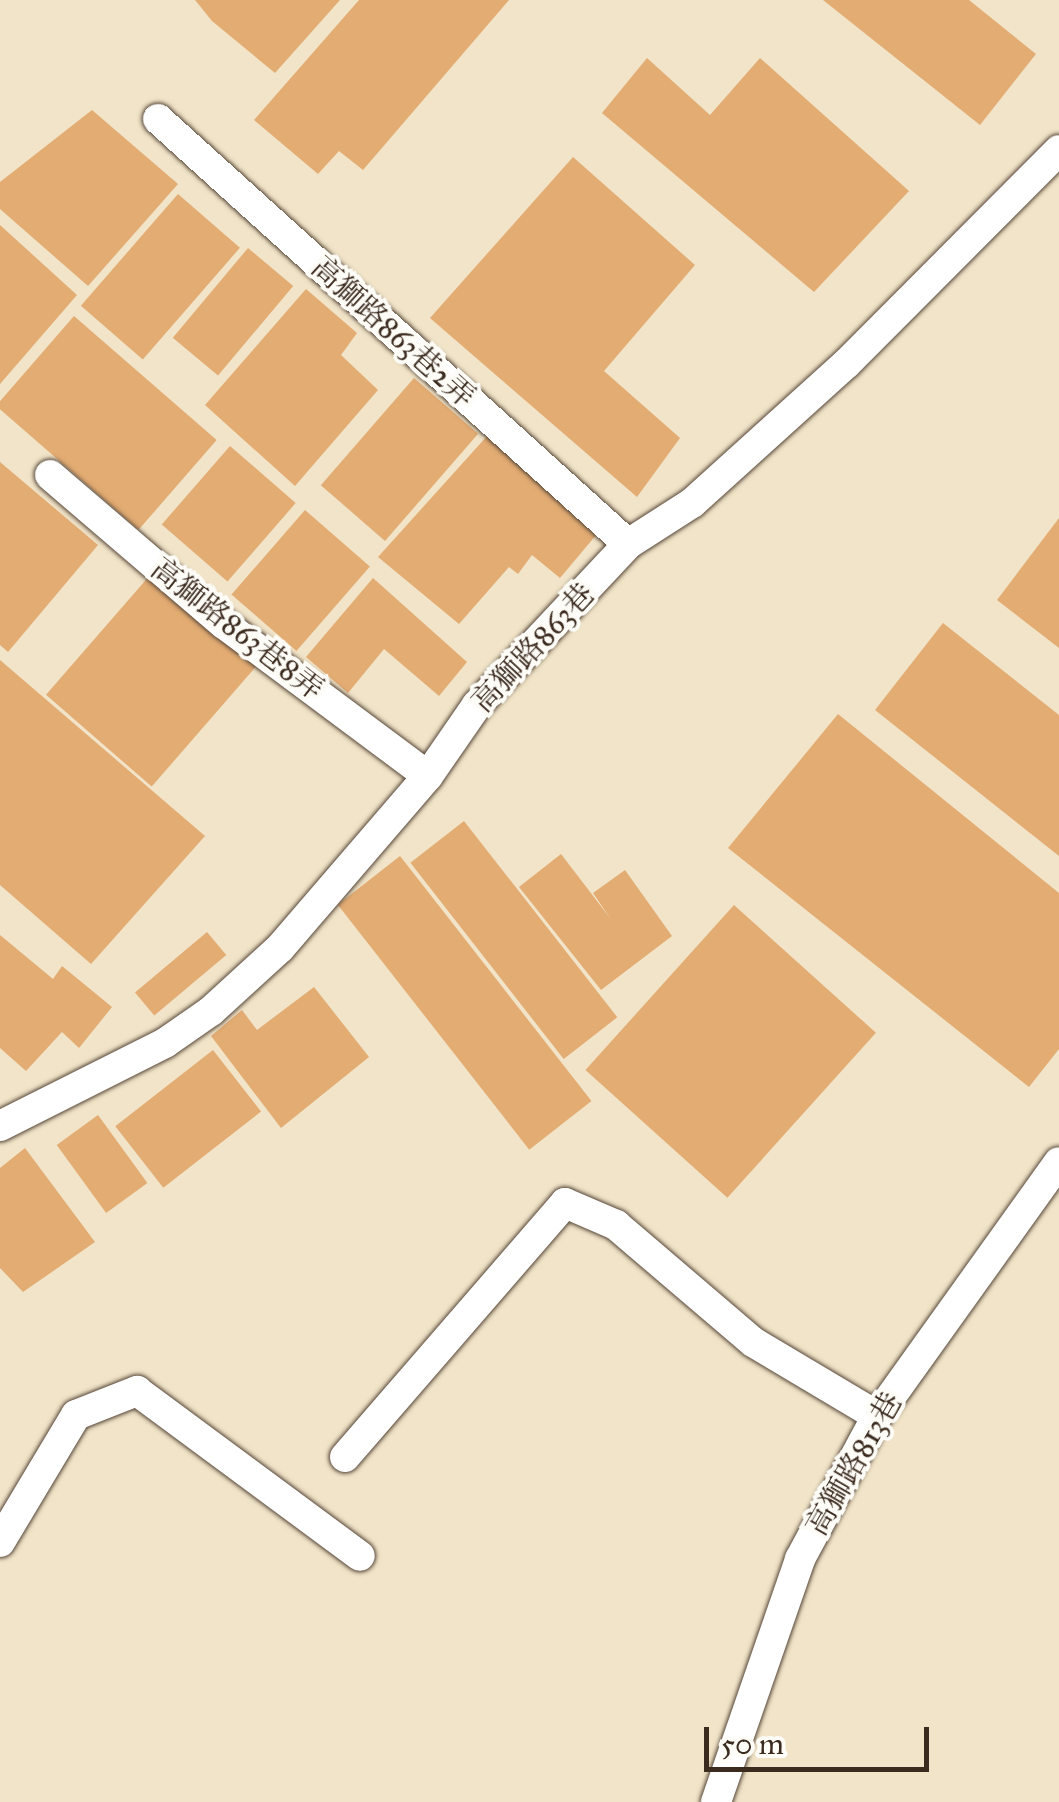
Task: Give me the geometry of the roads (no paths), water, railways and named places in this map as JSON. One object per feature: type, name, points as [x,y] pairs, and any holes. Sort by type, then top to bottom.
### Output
[{"type":"street","name":"高獅路863巷2弄","points":[[158,119],[628,544]]},
{"type":"street","name":"高獅路863巷","points":[[0,1126],[165,1043],[210,1011],[280,948],[428,776],[477,705],[628,544],[692,503],[846,364],[1059,150]]},
{"type":"street","name":"高獅路863巷8弄","points":[[50,475],[224,624],[428,776]]},
{"type":"street","name":"高獅路813巷","points":[[716,1802],[800,1559],[877,1416],[1059,1162]]},
{"type":"street","points":[[345,1457],[565,1203],[616,1225],[753,1342],[877,1416]]},
{"type":"street","points":[[0,1542],[76,1415],[137,1391],[360,1556]]}]
